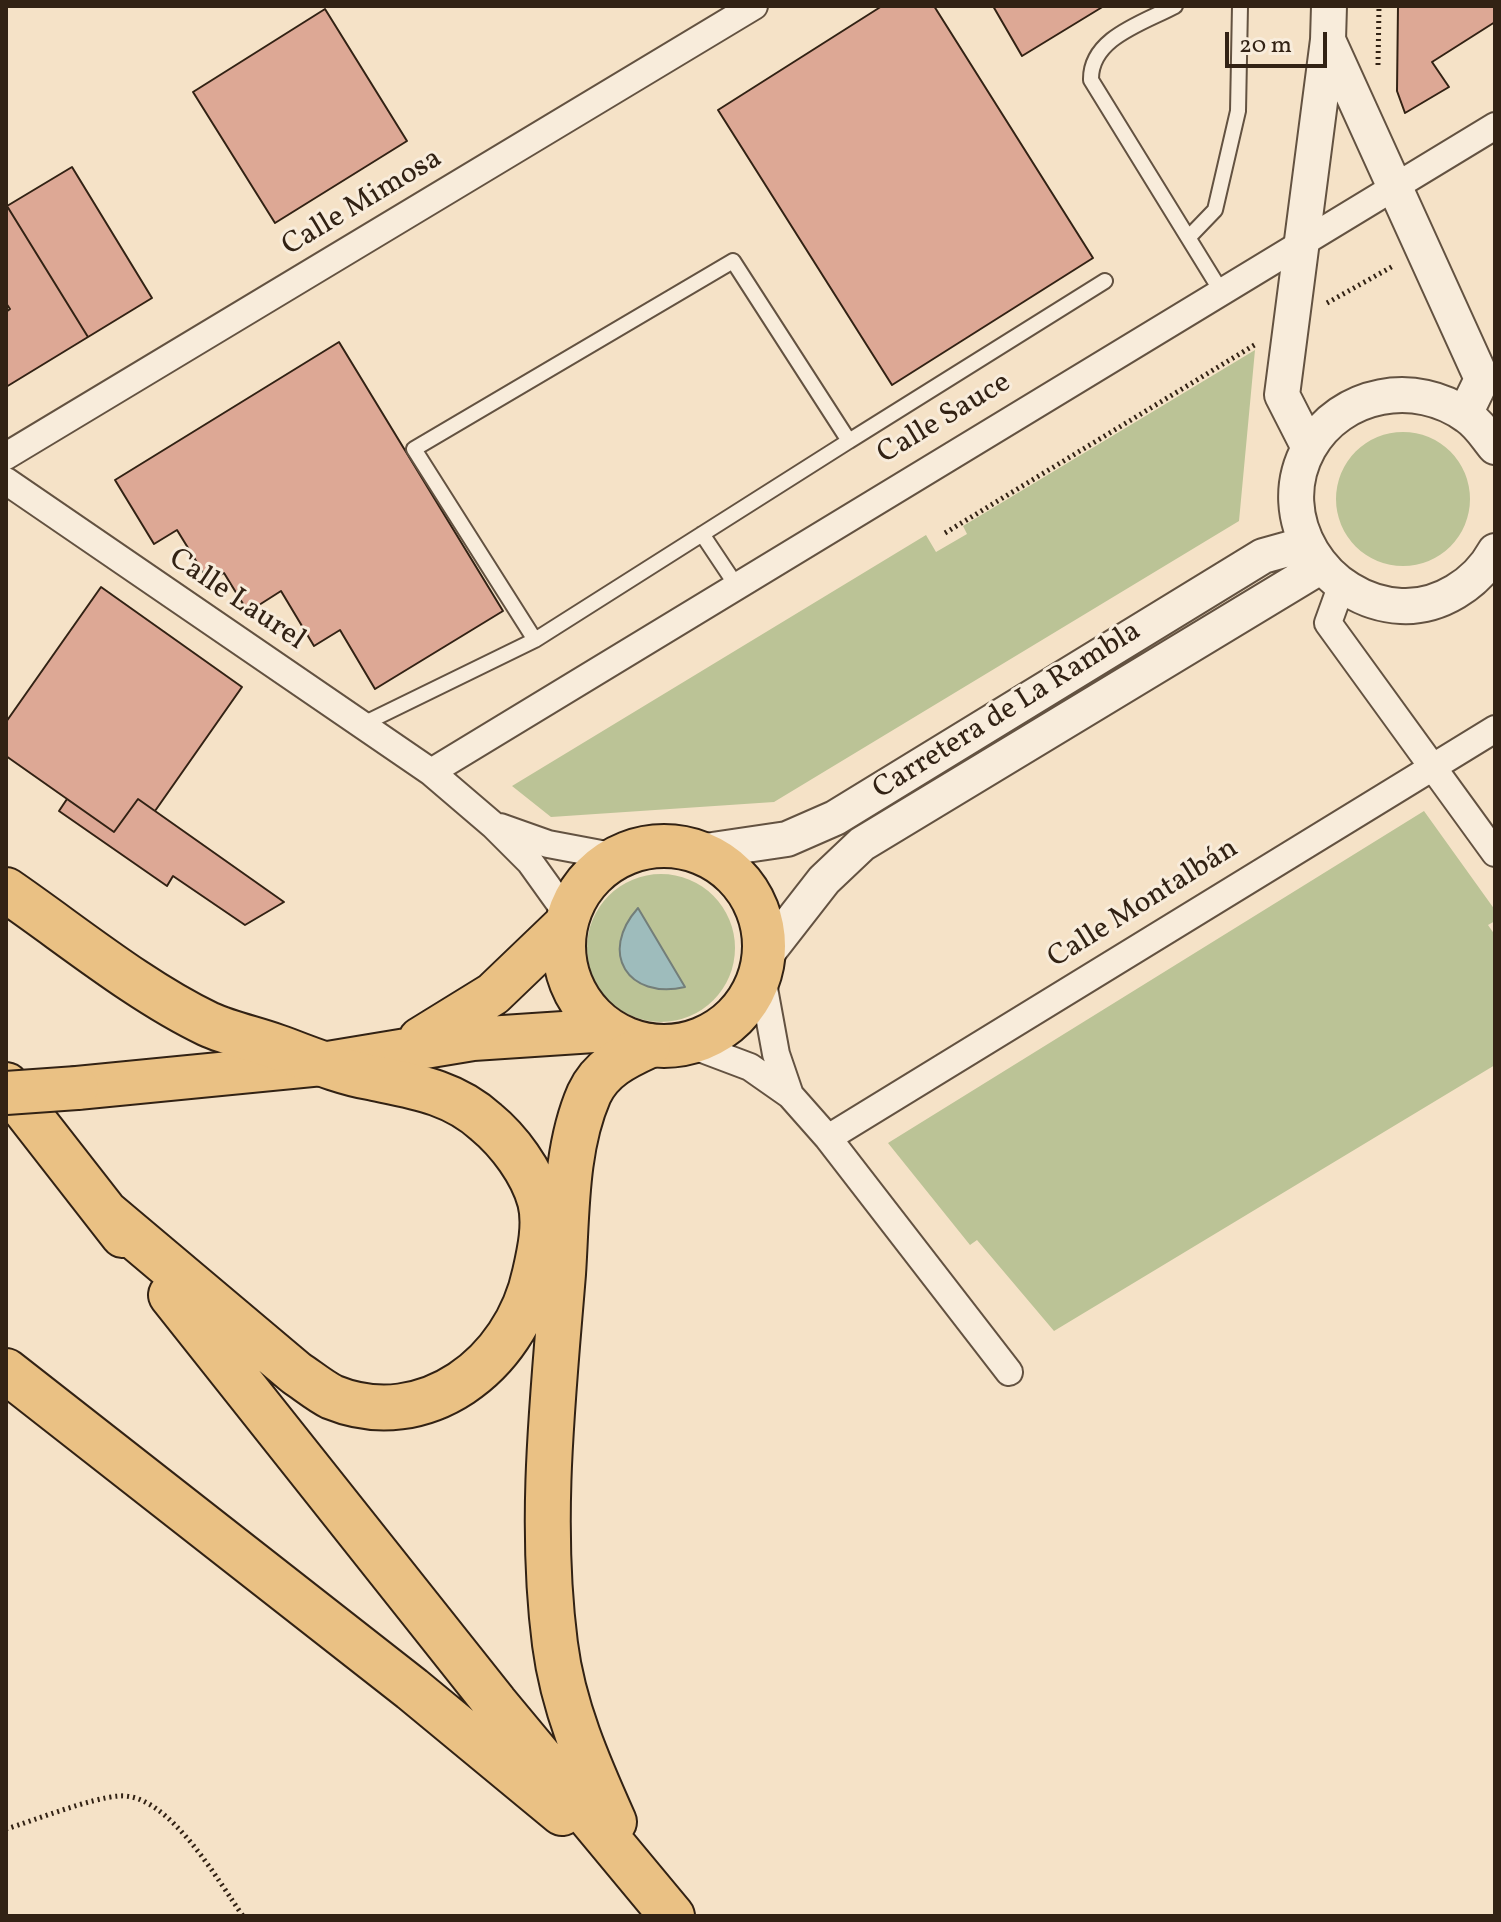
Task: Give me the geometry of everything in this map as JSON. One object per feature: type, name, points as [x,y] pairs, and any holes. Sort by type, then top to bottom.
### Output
[{"type":"highway","points":[[6,890],[142,984],[208,1024],[322,1064],[408,1083],[453,1098],[487,1122],[524,1165],[540,1202],[542,1241],[531,1294],[518,1320],[482,1370],[451,1392],[417,1404],[371,1406],[331,1396],[213,1305],[105,1212]]},
{"type":"highway","points":[[636,1872],[577,1740],[555,1646],[546,1542],[550,1434],[571,1168],[580,1119],[590,1092],[603,1073],[649,1040]]},
{"type":"highway","points":[[6,1085],[495,1703],[672,1916]]},
{"type":"highway","points":[[6,1371],[412,1689],[636,1872]]},
{"type":"main road","points":[[6,1093],[322,1064],[473,1039],[649,1040],[721,1029],[747,1004],[763,964],[762,924],[750,893],[728,868],[699,852],[658,846],[617,857],[596,872],[579,892],[567,920],[564,954],[571,984],[587,1010],[649,1040]]},
{"type":"main road","points":[[398,1051],[493,994],[567,920]]},
{"type":"street","name":"Calle Mimosa","points":[[6,456],[754,6]]},
{"type":"street","points":[[1309,448],[1282,395],[1299,244],[1328,40],[1329,6]]},
{"type":"street","points":[[1328,40],[1482,379],[1485,430]]},
{"type":"street","name":"Calle Sauce","points":[[431,772],[1495,126]]},
{"type":"street","points":[[1485,430],[1433,398],[1398,394],[1362,401],[1332,420],[1309,448],[1298,479],[1297,512],[1322,566],[1328,623],[1495,853]]},
{"type":"street","name":"Calle Laurel","points":[[6,481],[431,772],[493,825],[530,862],[567,920]]},
{"type":"street","points":[[1322,566],[1370,601],[1403,606],[1435,601],[1465,587],[1488,564],[1495,551]]},
{"type":"street","name":"Carretera de La Rambla","points":[[699,852],[787,839],[835,818],[1256,560],[1322,566]]},
{"type":"street","name":"Carretera de La Rambla","points":[[763,964],[824,880],[862,844],[1322,566]]},
{"type":"street","name":"Calle Montalbán","points":[[828,1138],[1430,766],[1495,729]]},
{"type":"street","points":[[493,825],[548,844],[617,857]]},
{"type":"street","points":[[763,964],[776,1054],[790,1095]]},
{"type":"street","points":[[649,1040],[750,1067],[790,1095],[828,1138],[1009,1372]]},
{"type":"lane","points":[[1175,6],[1106,42],[1091,63],[1091,80],[1221,291]]},
{"type":"lane","points":[[1189,237],[1215,210],[1238,111],[1240,6]]},
{"type":"lane","points":[[535,640],[414,449],[733,261],[849,441]]},
{"type":"lane","points":[[361,725],[535,640],[1105,281]]},
{"type":"lane","points":[[702,534],[736,585]]},
{"type":"path","points":[[945,533],[1268,337]]},
{"type":"path","points":[[6,1829],[120,1795],[153,1805],[185,1836],[243,1916]]},
{"type":"green space","points":[[1255,350],[1239,521],[774,802],[551,817],[512,786],[926,535],[936,552],[967,534],[963,526]]},
{"type":"green space","points":[[1403,432],[1429,437],[1450,452],[1465,473],[1470,499],[1465,525],[1450,546],[1429,561],[1403,566],[1377,561],[1356,546],[1341,525],[1336,499],[1341,473],[1356,452],[1377,437]]},
{"type":"green space","points":[[1424,811],[1495,910],[1495,921],[1488,925],[1495,935],[1495,1065],[1054,1331],[977,1240],[970,1245],[888,1143]]},
{"type":"green space","points":[[661,874],[689,880],[713,896],[729,920],[735,948],[729,976],[713,1000],[689,1016],[661,1022],[633,1016],[609,1000],[593,976],[587,948],[593,920],[609,896],[633,880]]},
{"type":"water","points":[[638,908],[685,987],[665,989],[648,986],[635,980],[625,969],[620,956],[620,941]]},
{"type":"building","points":[[882,6],[934,6],[1093,258],[892,385],[718,110]]},
{"type":"building","points":[[993,6],[1104,6],[1022,56]]},
{"type":"building","points":[[1398,6],[1495,6],[1495,22],[1432,62],[1449,87],[1405,113],[1397,91]]},
{"type":"building","points":[[325,9],[407,141],[275,223],[193,92]]},
{"type":"building","points":[[72,167],[152,298],[88,337],[7,206]]},
{"type":"building","points":[[7,206],[88,337],[6,387],[6,312],[10,309],[6,303]]},
{"type":"building","points":[[339,342],[503,611],[375,689],[340,630],[314,646],[281,591],[248,612],[224,573],[209,582],[177,530],[154,544],[115,480]]},
{"type":"building","points":[[101,587],[242,687],[155,811],[138,799],[114,832],[6,756],[6,722]]},
{"type":"building","points":[[67,799],[114,832],[138,799],[284,902],[245,925],[173,876],[167,886],[59,811]]}]
